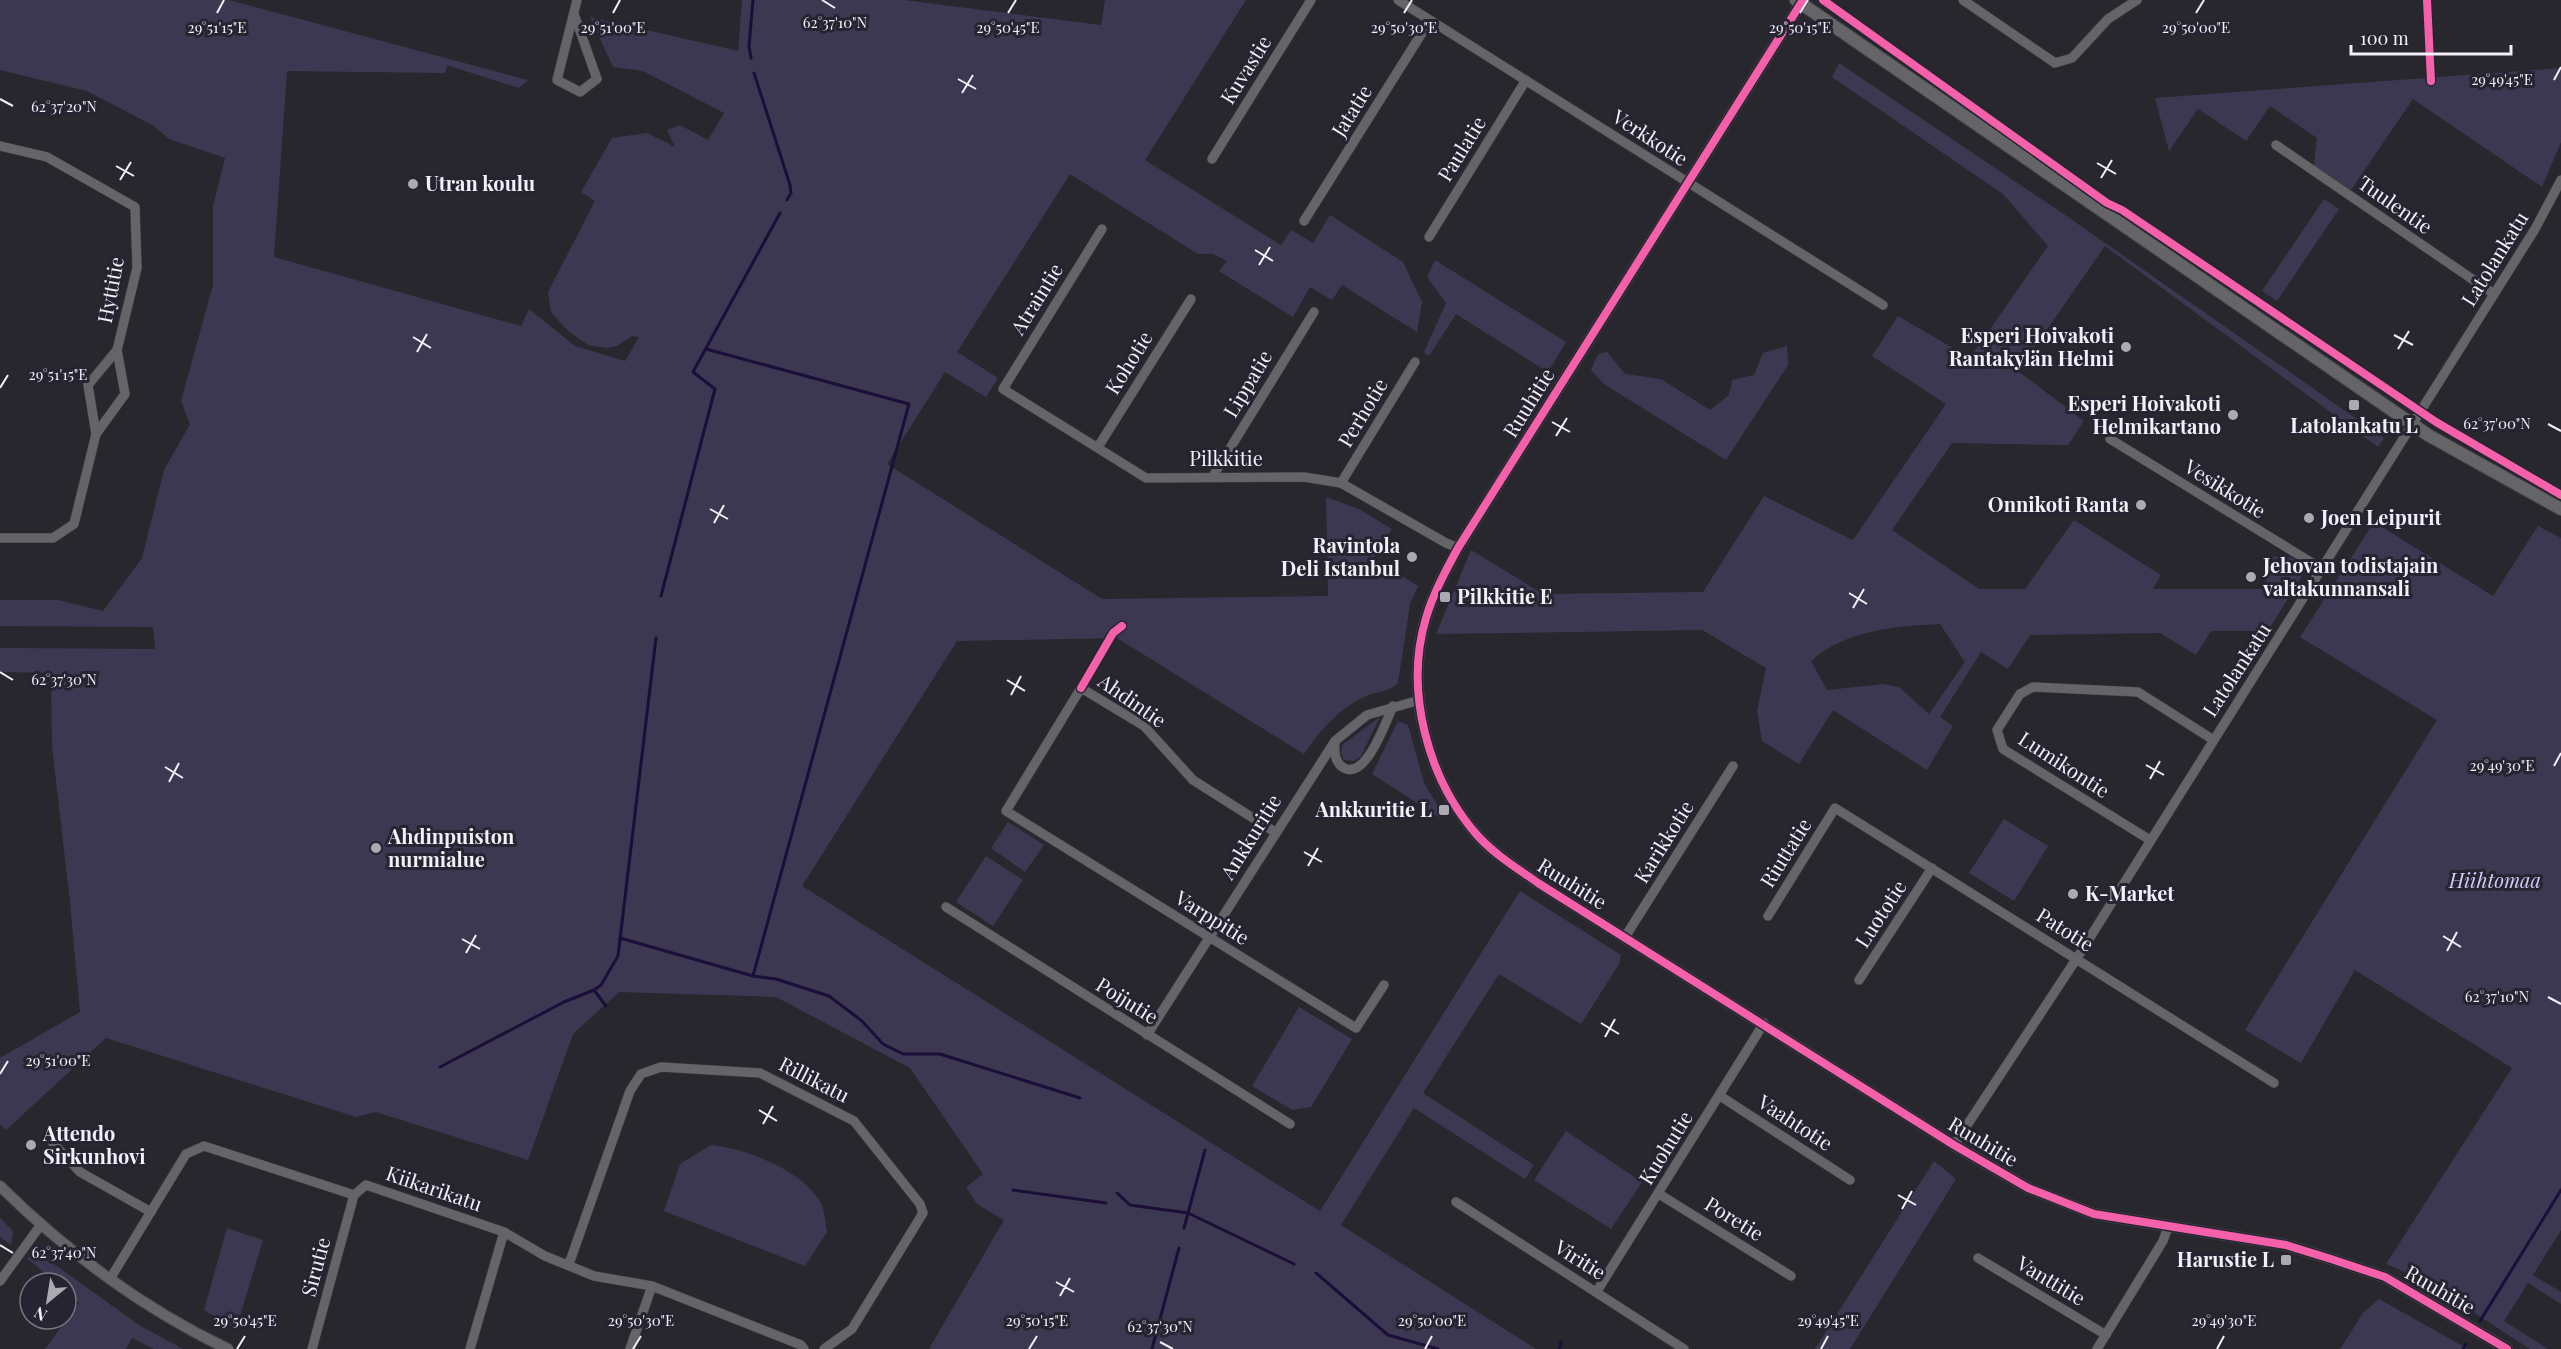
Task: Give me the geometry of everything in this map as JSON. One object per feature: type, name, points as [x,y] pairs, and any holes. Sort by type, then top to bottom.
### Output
[{"type":"main road","points":[[1800,1],[2413,425],[2474,463],[2561,509]]},
{"type":"street","points":[[574,14],[597,79],[580,92],[557,80],[574,14],[578,0]]},
{"type":"street","name":"Kuvastie","points":[[1212,159],[1311,0]]},
{"type":"street","name":"Verkkotie","points":[[1398,0],[1883,305]]},
{"type":"street","points":[[1963,0],[2055,63],[2072,58],[2108,19],[2137,0]]},
{"type":"street","name":"Ruuhitie","points":[[1800,1],[1458,548],[1426,619],[1417,673],[1424,730],[1434,760],[1459,812],[1478,836],[1501,858],[1997,1172],[2057,1201],[2094,1214],[2286,1245],[2385,1278],[2507,1349]]},
{"type":"street","name":"Jatatie","points":[[1304,221],[1430,20]]},
{"type":"street","name":"Paulatie","points":[[1429,237],[1526,80]]},
{"type":"street","name":"Tuulentie","points":[[2276,145],[2494,294]]},
{"type":"street","name":"Hyttitie","points":[[0,146],[47,157],[135,207],[137,268],[117,350],[125,394],[96,434],[74,524],[53,538],[0,538]]},
{"type":"street","name":"Latolankatu","points":[[1954,1145],[2077,958],[2212,740],[2413,425],[2535,229],[2561,180]]},
{"type":"street","name":"Atraintie","points":[[1003,389],[1102,229]]},
{"type":"street","name":"Kohotie","points":[[1098,447],[1191,298]]},
{"type":"street","name":"Lippatie","points":[[1213,476],[1314,312]]},
{"type":"street","name":"Hyttitie","points":[[96,434],[88,385],[117,350]]},
{"type":"street","name":"Perhotie","points":[[1341,483],[1415,362]]},
{"type":"street","name":"Pilkkitie","points":[[1003,389],[1146,478],[1304,477],[1341,483],[1458,548]]},
{"type":"street","name":"Vesikkotie","points":[[2110,439],[2322,569]]},
{"type":"street","name":"Ahdintie","points":[[1006,811],[1081,687],[1144,726],[1193,780],[1275,832]]},
{"type":"street","name":"Lumikontie","points":[[2150,840],[2003,749],[1997,730],[2020,694],[2033,687],[2138,692],[2212,740]]},
{"type":"street","name":"Ankkuritie","points":[[1147,1035],[1335,741],[1367,715],[1419,700]]},
{"type":"street","points":[[1335,741],[1334,752],[1342,768],[1351,770],[1360,767],[1373,749],[1393,706]]},
{"type":"street","name":"Karikkotie","points":[[1625,937],[1733,766]]},
{"type":"street","name":"Patotie","points":[[1835,808],[2274,1083]]},
{"type":"street","name":"Riuttatie","points":[[1768,916],[1835,808]]},
{"type":"street","name":"Varppitie","points":[[1006,811],[1356,1029],[1384,985]]},
{"type":"street","name":"Luototie","points":[[1859,980],[1932,868]]},
{"type":"street","name":"Poijutie","points":[[946,907],[1290,1124]]},
{"type":"street","name":"Kuohutie","points":[[1597,1292],[1764,1023]]},
{"type":"street","name":"Rillikatu","points":[[569,1264],[630,1091],[640,1074],[661,1067],[760,1073],[854,1121],[920,1204],[923,1213],[852,1329],[824,1349]]},
{"type":"street","name":"Vaahtotie","points":[[1720,1096],[1850,1180]]},
{"type":"street","points":[[52,1142],[80,1172],[151,1212]]},
{"type":"street","name":"Kiikarikatu","points":[[110,1279],[186,1154],[204,1146],[354,1195],[366,1185],[504,1232],[545,1256],[594,1276],[652,1286],[801,1345],[804,1349]]},
{"type":"street","points":[[0,1186],[40,1226],[110,1279],[215,1346],[228,1349]]},
{"type":"street","name":"Poretie","points":[[1659,1194],[1791,1276]]},
{"type":"street","name":"Sirutie","points":[[312,1349],[354,1195]]},
{"type":"street","name":"Viritie","points":[[1456,1202],[1684,1349]]},
{"type":"street","points":[[0,1281],[40,1226]]},
{"type":"street","points":[[2097,1349],[2163,1241],[2168,1227]]},
{"type":"street","points":[[470,1349],[504,1232]]},
{"type":"street","name":"Vanttitie","points":[[1978,1258],[2106,1335]]},
{"type":"street","points":[[630,1349],[652,1286]]},
{"type":"green space","points":[[0,0],[229,0],[528,80],[519,88],[447,65],[445,73],[287,71],[274,257],[521,326],[529,309],[575,346],[625,361],[639,337],[632,336],[617,346],[606,348],[588,345],[568,331],[551,312],[548,292],[595,201],[581,192],[612,138],[647,133],[675,147],[667,130],[680,125],[708,140],[724,113],[643,71],[613,67],[590,17],[738,51],[742,0],[904,0],[1101,25],[1105,0],[1246,0],[1145,160],[1281,245],[1291,230],[1313,243],[1330,215],[1403,262],[1422,302],[1417,332],[1342,285],[1332,300],[1310,287],[1293,317],[1219,271],[1227,261],[1213,254],[1198,254],[1070,174],[957,352],[998,378],[986,397],[945,372],[887,464],[1102,599],[1328,596],[1326,497],[1359,509],[1392,529],[1374,559],[1418,586],[1410,604],[1398,683],[1390,689],[1364,697],[1345,708],[1323,729],[1304,754],[1117,638],[957,641],[802,886],[1320,1211],[1520,891],[1621,955],[1619,964],[1581,1024],[1499,974],[1423,1093],[1534,1165],[1525,1179],[1414,1108],[1341,1225],[1536,1349],[929,1349],[1004,1220],[977,1204],[966,1187],[983,1174],[910,1068],[776,997],[619,992],[573,1034],[528,1160],[376,1112],[356,1117],[106,1038],[6,1130],[0,1124],[0,1058],[80,1012],[52,746],[51,673],[0,672],[0,648],[155,649],[153,627],[0,626],[0,600],[58,600],[103,611],[142,558],[164,470],[190,424],[181,401],[213,285],[213,206],[225,158],[169,139],[154,126],[87,91],[0,70]]},
{"type":"green space","points":[[1839,63],[2068,217],[2384,438],[2378,447],[2105,246],[2018,371],[2084,421],[2068,445],[1952,443],[1892,530],[1979,589],[2025,589],[2074,520],[2161,575],[2153,589],[2266,589],[2268,557],[2295,559],[2305,571],[2263,639],[2251,631],[2211,631],[2196,655],[2160,633],[2030,635],[2008,669],[1981,652],[1940,717],[1953,726],[1927,770],[1833,710],[1799,764],[1762,741],[1757,711],[1766,668],[1702,630],[1436,634],[1471,550],[1543,594],[1703,592],[1764,496],[1853,540],[1946,404],[1872,356],[1898,316],[1970,358],[2048,246],[2003,194],[1832,77]],"holes":[[[1940,624],[1965,662],[1929,714],[1899,687],[1883,684],[1827,690],[1811,661],[1840,642],[1855,636],[1889,628]]]},
{"type":"green space","points":[[2561,68],[2561,142],[2542,187],[2413,99],[2351,190],[2314,165],[2317,138],[2270,106],[2246,141],[2198,109],[2169,151],[2155,98]]},
{"type":"green space","points":[[2324,199],[2339,209],[2277,301],[2262,291]]},
{"type":"green space","points":[[1435,260],[1566,342],[1548,372],[1456,314],[1429,356],[1424,352],[1446,303],[1427,277]]},
{"type":"green space","points":[[1787,346],[1788,365],[1726,460],[1604,384],[1591,370],[1598,354],[1607,352],[1625,374],[1661,379],[1710,410],[1729,395],[1732,380],[1754,375],[1763,353]]},
{"type":"green space","name":"Hiihtomaa","points":[[2374,522],[2493,596],[2538,526],[2561,538],[2561,1230],[2533,1275],[2561,1292],[2561,1304],[2528,1283],[2504,1321],[2548,1349],[2530,1349],[2422,1279],[2386,1264],[2512,1068],[2355,970],[2301,1063],[2245,1030],[2437,720],[2300,637]]},
{"type":"green space","points":[[1380,717],[1361,756],[1354,761],[1344,760],[1341,753],[1342,745]]},
{"type":"green space","points":[[1398,721],[1408,725],[1424,783],[1444,816],[1440,818],[1372,774]]},
{"type":"green space","points":[[2004,819],[2048,846],[2014,901],[1969,873]]},
{"type":"green space","points":[[1008,822],[1044,845],[1025,872],[991,848]]},
{"type":"green space","points":[[986,856],[1023,880],[993,926],[956,902]]},
{"type":"green space","points":[[1299,1007],[1352,1039],[1311,1107],[1292,1110],[1252,1086]]},
{"type":"green space","points":[[1566,1131],[1642,1182],[1611,1229],[1534,1180]]},
{"type":"green space","points":[[711,1145],[740,1151],[771,1162],[811,1189],[822,1207],[827,1232],[805,1266],[664,1211],[680,1164]]},
{"type":"green space","points":[[1934,1161],[1956,1179],[1850,1349],[1815,1349]]},
{"type":"green space","points":[[0,1218],[13,1231],[11,1245],[0,1237]]},
{"type":"green space","points":[[227,1228],[263,1240],[236,1329],[204,1310]]},
{"type":"green space","points":[[40,1254],[64,1271],[42,1271],[27,1258]]},
{"type":"green space","points":[[78,1281],[139,1325],[183,1349],[154,1349],[132,1338],[126,1349],[45,1349],[58,1331],[78,1331]]},
{"type":"green space","points":[[2379,1299],[2468,1349],[2340,1349],[2363,1313]]},
{"type":"waterway","points":[[751,58],[749,46],[753,0]]},
{"type":"waterway","points":[[754,73],[790,185],[791,193],[787,200]]},
{"type":"waterway","points":[[661,596],[715,389],[693,372],[780,213]]},
{"type":"waterway","points":[[706,349],[909,404],[753,976]]},
{"type":"waterway","points":[[440,1067],[564,1002],[594,990],[601,985],[618,956],[656,638]]},
{"type":"waterway","points":[[620,938],[753,976],[776,979],[829,996],[862,1021],[883,1044],[903,1054],[940,1054],[1080,1098]]},
{"type":"waterway","points":[[594,990],[606,1006]]},
{"type":"waterway","points":[[1184,1228],[1205,1150]]},
{"type":"waterway","points":[[1013,1190],[1106,1203]]},
{"type":"waterway","points":[[2480,1321],[2561,1190]]},
{"type":"waterway","points":[[1117,1193],[1130,1205],[1188,1213],[1294,1264]]},
{"type":"waterway","points":[[1152,1349],[1179,1248]]},
{"type":"waterway","points":[[1316,1273],[1388,1335],[1438,1349]]},
{"type":"waterway","points":[[1559,1349],[1561,1342]]},
{"type":"waterway","points":[[2463,1349],[2466,1344]]},
{"type":"cycle path","points":[[1803,0],[1444,573],[1426,618],[1420,646],[1418,675],[1425,733],[1445,788],[1477,835],[1506,861],[1538,883],[1954,1145],[2028,1188],[2094,1214],[2286,1245],[2385,1277],[2507,1349]]},
{"type":"cycle path","points":[[1823,0],[2107,203],[2122,210],[2436,422],[2561,495]]},
{"type":"cycle path","points":[[2427,0],[2431,81]]},
{"type":"cycle path","points":[[1081,688],[1113,633],[1122,626]]},
{"type":"place","name":"Utran koulu","points":[[413,184]]},
{"type":"place","name":"Esperi Hoivakoti Rantakylän Helmi","points":[[2126,347]]},
{"type":"place","name":"Latolankatu L","points":[[2354,405]]},
{"type":"place","name":"Esperi Hoivakoti Helmikartano","points":[[2233,415]]},
{"type":"place","name":"Onnikoti Ranta","points":[[2141,505]]},
{"type":"place","name":"Joen Leipurit","points":[[2309,518]]},
{"type":"place","name":"Ravintola Deli Istanbul","points":[[1412,557]]},
{"type":"place","name":"Jehovan todistajain valtakunnansali","points":[[2251,577]]},
{"type":"place","name":"Pilkkitie E","points":[[1445,597]]},
{"type":"place","name":"Ankkuritie L","points":[[1444,810]]},
{"type":"place","name":"Ahdinpuiston nurmialue","points":[[376,848]]},
{"type":"place","name":"K-Market","points":[[2073,894]]},
{"type":"place","name":"Attendo Sirkunhovi","points":[[31,1145]]},
{"type":"place","name":"Harustie L","points":[[2286,1260]]}]
